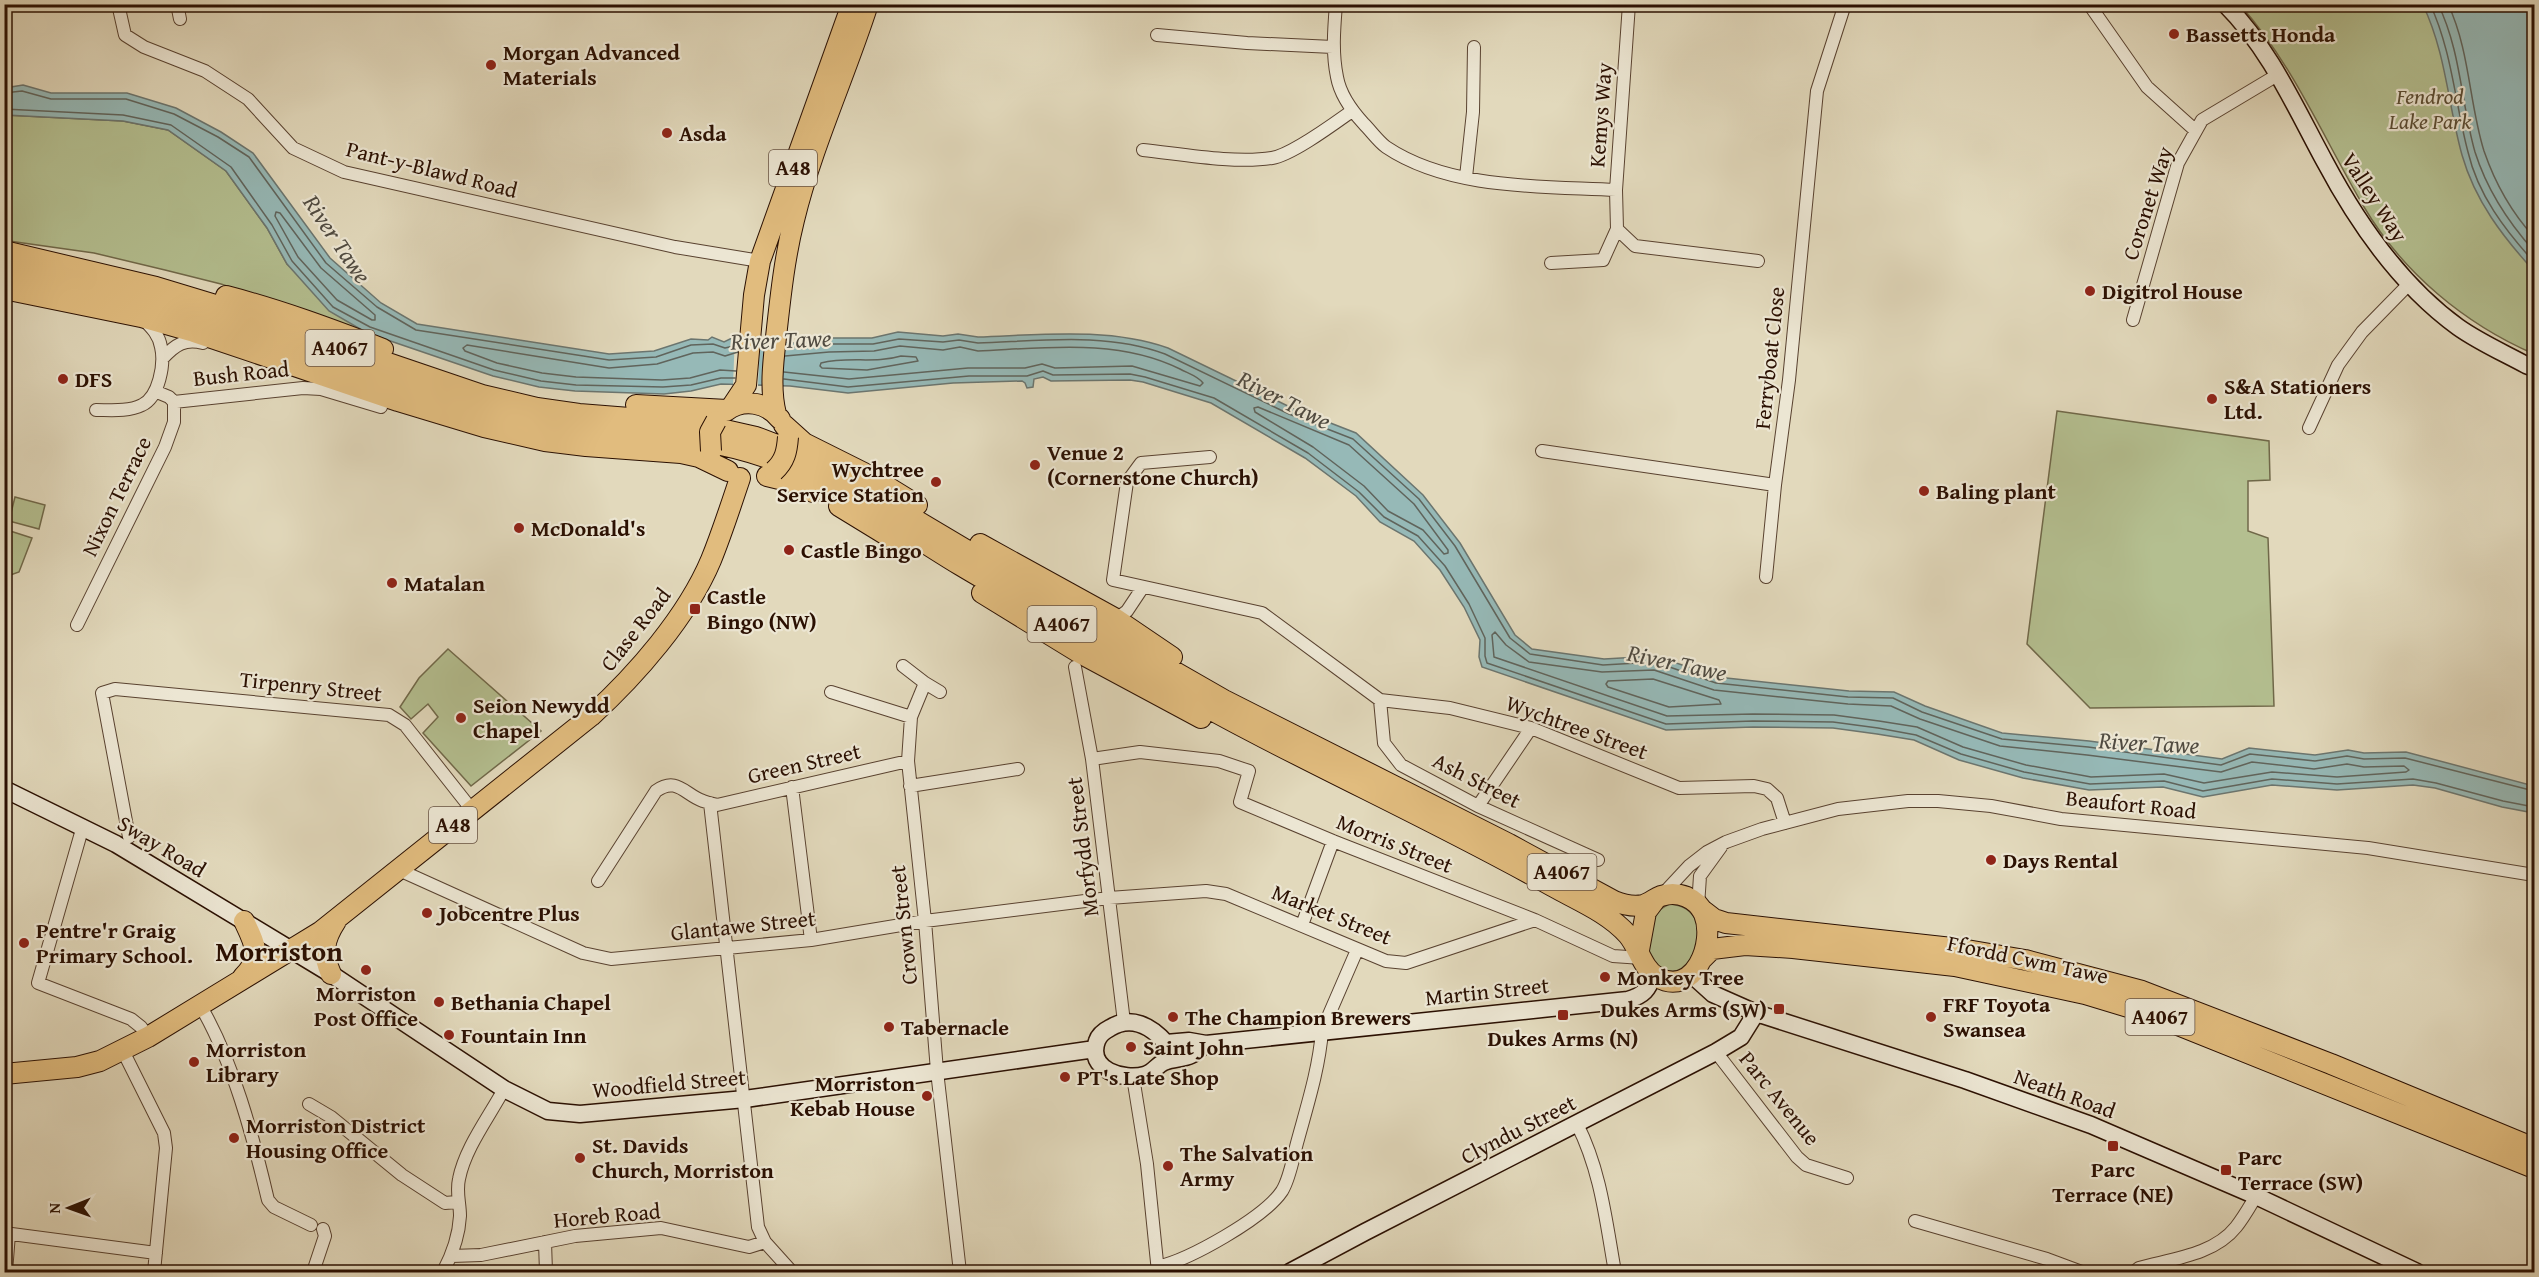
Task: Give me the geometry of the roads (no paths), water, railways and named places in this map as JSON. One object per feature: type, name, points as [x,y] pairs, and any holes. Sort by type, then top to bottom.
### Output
[{"type":"main road","name":"A48","points":[[725,412],[746,385],[760,261],[852,4]]},
{"type":"main road","name":"A48","points":[[783,425],[772,386],[783,277],[794,220],[868,4]]},
{"type":"main road","name":"Valley Way","points":[[2225,4],[2279,74],[2326,164],[2366,229],[2408,285],[2459,327],[2535,368]]},
{"type":"main road","name":"A4067","points":[[4,251],[156,287],[232,310],[482,395],[537,408],[579,414],[680,422],[756,437],[835,472],[1273,734],[1509,844],[1614,902],[1625,906],[1640,906],[1659,898]]},
{"type":"main road","name":"A4067","points":[[4,270],[82,285],[228,324],[480,409],[536,422],[699,439],[779,462],[861,502],[1000,588],[1517,866],[1609,918],[1626,932],[1640,954]]},
{"type":"main road","points":[[4,279],[82,285]]},
{"type":"main road","points":[[156,287],[197,289],[261,305],[449,372],[538,394],[581,401],[725,412],[750,403],[763,406],[804,442],[870,476],[944,522],[1116,620],[1273,734]]},
{"type":"main road","points":[[4,289],[141,317],[278,360],[436,414],[484,427],[545,441],[699,456],[734,475],[754,479],[770,474],[781,464],[787,453],[783,425]]},
{"type":"main road","points":[[725,412],[710,432],[711,451],[734,475]]},
{"type":"main road","points":[[770,474],[800,484],[854,514],[1078,652],[1166,701],[1215,725],[1244,736],[1273,734]]},
{"type":"main road","name":"Clase Road","points":[[291,950],[339,916],[612,697],[667,632],[693,594],[710,562],[734,475]]},
{"type":"main road","name":"Sway Road","points":[[4,789],[83,826],[291,950]]},
{"type":"main road","points":[[1682,895],[1689,897],[1700,907],[1707,923],[1697,968],[1684,980],[1675,981],[1653,975],[1640,954],[1646,912],[1659,898],[1682,895]]},
{"type":"main road","name":"Ffordd Cwm Tawe","points":[[1700,907],[1714,919],[1726,923],[1961,949],[2025,960],[2142,991],[2331,1064],[2535,1148]]},
{"type":"main road","points":[[332,974],[325,960],[325,948],[329,931],[339,916]]},
{"type":"main road","points":[[239,981],[254,967],[255,952],[244,921]]},
{"type":"main road","name":"Ffordd Cwm Tawe","points":[[1697,968],[1712,949],[1726,946],[1792,948],[1955,966],[2085,994],[2148,1013],[2535,1168]]},
{"type":"main road","name":"A48","points":[[4,1074],[77,1067],[100,1061],[148,1037],[291,950]]},
{"type":"main road","name":"Woodfield Street","points":[[291,950],[332,974],[504,1089],[541,1108],[561,1113],[580,1114],[745,1100],[1095,1049]]},
{"type":"main road","name":"Neath Road","points":[[1697,968],[1713,994],[1756,1013],[1965,1080],[2091,1125],[2256,1196],[2417,1272]]},
{"type":"main road","name":"Martin Street","points":[[1206,1044],[1628,1000],[1648,990],[1653,975]]},
{"type":"main road","name":"Clyndu Street","points":[[1290,1272],[1716,1052],[1741,1037],[1756,1013]]},
{"type":"main road","points":[[1164,1062],[1166,1042],[1156,1031],[1139,1023],[1124,1022],[1103,1032],[1098,1038],[1095,1049],[1097,1058],[1105,1070],[1117,1076],[1133,1077],[1155,1071],[1164,1062],[1192,1055],[1206,1044]]},
{"type":"main road","points":[[1166,1042],[1189,1041],[1206,1044]]},
{"type":"street","name":"Pant-y-Blawd Road","points":[[118,4],[125,35],[144,48],[205,72],[248,99],[292,148],[344,172],[675,248],[760,261]]},
{"type":"street","points":[[177,4],[180,19]]},
{"type":"street","points":[[1336,4],[1333,47],[1337,79],[1352,111],[1384,146],[1428,169],[1466,177],[1511,185],[1616,190]]},
{"type":"street","name":"Kemys Way","points":[[1617,229],[1616,190],[1629,4]]},
{"type":"street","name":"Ferryboat Close","points":[[1766,577],[1789,380],[1817,91],[1845,4]]},
{"type":"street","points":[[2091,7],[2147,87],[2196,131]]},
{"type":"street","points":[[1157,35],[1247,43],[1333,47]]},
{"type":"street","points":[[1466,177],[1473,112],[1474,47]]},
{"type":"street","name":"Coronet Way","points":[[2133,320],[2178,163],[2202,120],[2279,74]]},
{"type":"street","points":[[1143,150],[1240,159],[1274,158],[1316,136],[1352,111]]},
{"type":"street","points":[[1551,263],[1603,260],[1617,229],[1635,246],[1758,261]]},
{"type":"street","points":[[2309,428],[2338,365],[2362,332],[2408,285]]},
{"type":"street","points":[[96,410],[127,409],[142,405],[156,392],[163,358],[156,332],[141,317]]},
{"type":"street","points":[[163,358],[173,347],[193,340],[278,360]]},
{"type":"street","name":"Bush Road","points":[[174,402],[303,388],[321,389],[381,407]]},
{"type":"street","points":[[156,392],[169,397],[174,402]]},
{"type":"street","name":"Nixon Terrace","points":[[77,625],[165,447],[174,422],[174,402]]},
{"type":"street","points":[[1542,451],[1775,485]]},
{"type":"street","name":"Wychtree Street","points":[[1210,457],[1141,463],[1126,482],[1113,580],[1262,613],[1380,700],[1450,708],[1531,728],[1679,789],[1754,786],[1767,789],[1777,798],[1785,823]]},
{"type":"street","points":[[1116,620],[1127,611],[1143,587]]},
{"type":"street","points":[[903,666],[940,692]]},
{"type":"street","name":"Morfydd Street","points":[[1075,668],[1092,759],[1124,1022]]},
{"type":"street","name":"Crown Street","points":[[925,683],[911,717],[908,761],[925,921],[937,1071],[960,1272]]},
{"type":"street","name":"Tirpenry Street","points":[[129,837],[102,693],[115,689],[389,715],[405,725],[472,810]]},
{"type":"street","points":[[831,692],[911,717]]},
{"type":"street","name":"Ash Street","points":[[1380,700],[1384,743],[1401,765],[1478,806],[1598,860]]},
{"type":"street","points":[[1478,806],[1531,728]]},
{"type":"street","name":"Morris Street","points":[[1092,759],[1140,752],[1219,760],[1249,771],[1240,802],[1535,920]]},
{"type":"street","name":"Green Street","points":[[710,803],[717,805],[908,761]]},
{"type":"street","points":[[910,786],[1018,769]]},
{"type":"street","points":[[598,881],[656,791],[664,785],[676,786],[701,801],[710,803],[758,1227],[765,1242],[792,1272]]},
{"type":"street","points":[[792,787],[811,940]]},
{"type":"street","name":"Beaufort Road","points":[[1659,898],[1689,866],[1707,852],[1726,842],[1838,809],[1877,803],[1938,801],[1991,806],[2094,823],[2285,838],[2368,848],[2535,875]]},
{"type":"street","points":[[83,826],[38,983],[130,1019],[141,1027],[148,1037]]},
{"type":"street","points":[[1302,924],[1333,841]]},
{"type":"street","points":[[1700,907],[1700,876],[1726,842]]},
{"type":"street","name":"Glantawe Street","points":[[397,869],[596,957],[611,959],[811,940],[925,921],[1109,898]]},
{"type":"street","name":"Market Street","points":[[1109,898],[1206,891],[1226,894],[1302,924],[1357,950],[1386,961],[1406,963],[1535,920]]},
{"type":"street","points":[[1535,920],[1613,956],[1640,954]]},
{"type":"street","points":[[1133,1077],[1147,1164],[1158,1270],[1194,1254],[1263,1211],[1284,1188],[1316,1071],[1328,1017],[1357,950]]},
{"type":"street","points":[[200,1005],[223,1051],[268,1200],[274,1207],[317,1227],[325,1236],[317,1271]]},
{"type":"street","points":[[123,1051],[164,1132],[166,1148],[154,1272]]},
{"type":"street","name":"Parc Avenue","points":[[1716,1052],[1797,1157],[1806,1165],[1847,1178]]},
{"type":"street","points":[[443,1272],[452,1256],[460,1213],[459,1176],[468,1154],[504,1089]]},
{"type":"street","points":[[309,1104],[332,1117],[411,1181],[445,1203],[458,1202]]},
{"type":"street","points":[[1576,1124],[1587,1144],[1600,1185],[1615,1272]]},
{"type":"street","points":[[2134,1272],[2139,1268],[2201,1251],[2221,1241],[2235,1228],[2256,1196]]},
{"type":"street","points":[[1914,1221],[2047,1259],[2082,1272]]},
{"type":"street","name":"Horeb Road","points":[[452,1256],[481,1255],[574,1236],[661,1228],[749,1247],[765,1242]]},
{"type":"street","points":[[6,1272],[7,1233],[156,1252]]},
{"type":"street","points":[[545,1242],[546,1272]]},
{"type":"water","points":[[2423,5],[2534,5],[2534,271],[2491,217],[2474,188],[2457,136],[2437,42]]},
{"type":"water","points":[[23,85],[51,93],[127,93],[176,108],[221,132],[253,153],[330,258],[381,303],[417,324],[609,354],[654,351],[691,339],[708,340],[712,337],[724,342],[732,338],[793,343],[827,338],[872,338],[898,332],[978,337],[1098,335],[1145,341],[1168,348],[1292,408],[1356,433],[1423,495],[1460,543],[1515,635],[1532,649],[1604,659],[1656,656],[1717,677],[1849,691],[1894,692],[1925,706],[2002,733],[2089,741],[2222,759],[2249,748],[2315,755],[2348,750],[2364,753],[2406,752],[2534,786],[2534,813],[2502,807],[2435,788],[2413,785],[2337,790],[2272,785],[2203,797],[2163,787],[2089,790],[2023,778],[1959,760],[1914,740],[1877,734],[1833,728],[1753,727],[1666,730],[1482,667],[1479,657],[1480,640],[1464,607],[1440,570],[1414,541],[1380,522],[1356,496],[1305,458],[1211,403],[1130,380],[1051,381],[1043,377],[1034,379],[1033,387],[1027,388],[1022,381],[953,383],[848,393],[790,386],[721,384],[664,394],[575,391],[539,387],[493,376],[367,333],[329,311],[287,264],[267,228],[226,171],[168,130],[123,121],[5,115],[5,88]]},
{"type":"place","name":"Bassetts Honda","points":[[2174,34]]},
{"type":"place","name":"Morgan Advanced Materials","points":[[491,65]]},
{"type":"place","name":"Asda","points":[[667,133]]},
{"type":"place","name":"Digitrol House","points":[[2090,291]]},
{"type":"place","name":"DFS","points":[[63,379]]},
{"type":"place","name":"S&A Stationers Ltd.","points":[[2212,399]]},
{"type":"place","name":"Venue 2 (Cornerstone Church)","points":[[1035,465]]},
{"type":"place","name":"Wychtree Service Station","points":[[936,482]]},
{"type":"place","name":"Baling plant","points":[[1924,491]]},
{"type":"place","name":"McDonald's","points":[[519,528]]},
{"type":"place","name":"Castle Bingo","points":[[789,550]]},
{"type":"place","name":"Matalan","points":[[392,583]]},
{"type":"place","name":"Castle Bingo (NW)","points":[[695,609]]},
{"type":"place","name":"Seion Newydd Chapel","points":[[461,718]]},
{"type":"place","name":"Days Rental","points":[[1991,860]]},
{"type":"place","name":"Jobcentre Plus","points":[[427,913]]},
{"type":"place","name":"Pentre'r Graig Primary School.","points":[[24,943]]},
{"type":"place","name":"Morriston Post Office","points":[[366,970]]},
{"type":"place","name":"Monkey Tree","points":[[1605,977]]},
{"type":"place","name":"Bethania Chapel","points":[[439,1002]]},
{"type":"place","name":"Dukes Arms (SW)","points":[[1779,1009]]},
{"type":"place","name":"Dukes Arms (N)","points":[[1563,1015]]},
{"type":"place","name":"The Champion Brewers","points":[[1173,1017]]},
{"type":"place","name":"FRF Toyota Swansea","points":[[1931,1017]]},
{"type":"place","name":"Tabernacle","points":[[889,1027]]},
{"type":"place","name":"Fountain Inn","points":[[449,1035]]},
{"type":"place","name":"Saint John","points":[[1131,1047]]},
{"type":"place","name":"Morriston Library","points":[[194,1062]]},
{"type":"place","name":"PT's Late Shop","points":[[1065,1077]]},
{"type":"place","name":"Morriston Kebab House","points":[[927,1096]]},
{"type":"place","name":"Morriston District Housing Office","points":[[234,1138]]},
{"type":"place","name":"Parc Terrace (NE)","points":[[2113,1146]]},
{"type":"place","name":"St. Davids Church, Morriston","points":[[580,1158]]},
{"type":"place","name":"The Salvation Army","points":[[1168,1166]]},
{"type":"place","name":"Parc Terrace (SW)","points":[[2226,1170]]},
{"type":"district","name":"Morriston","points":[[279,951]]},
{"type":"park label","name":"Fendrod Lake Park","points":[[2430,108]]},
{"type":"water label","name":"River Tawe","points":[[337,239]]},
{"type":"water label","name":"River Tawe","points":[[781,340]]},
{"type":"water label","name":"River Tawe","points":[[1284,400]]},
{"type":"water label","name":"River Tawe","points":[[1677,663]]},
{"type":"water label","name":"River Tawe","points":[[2149,743]]}]
